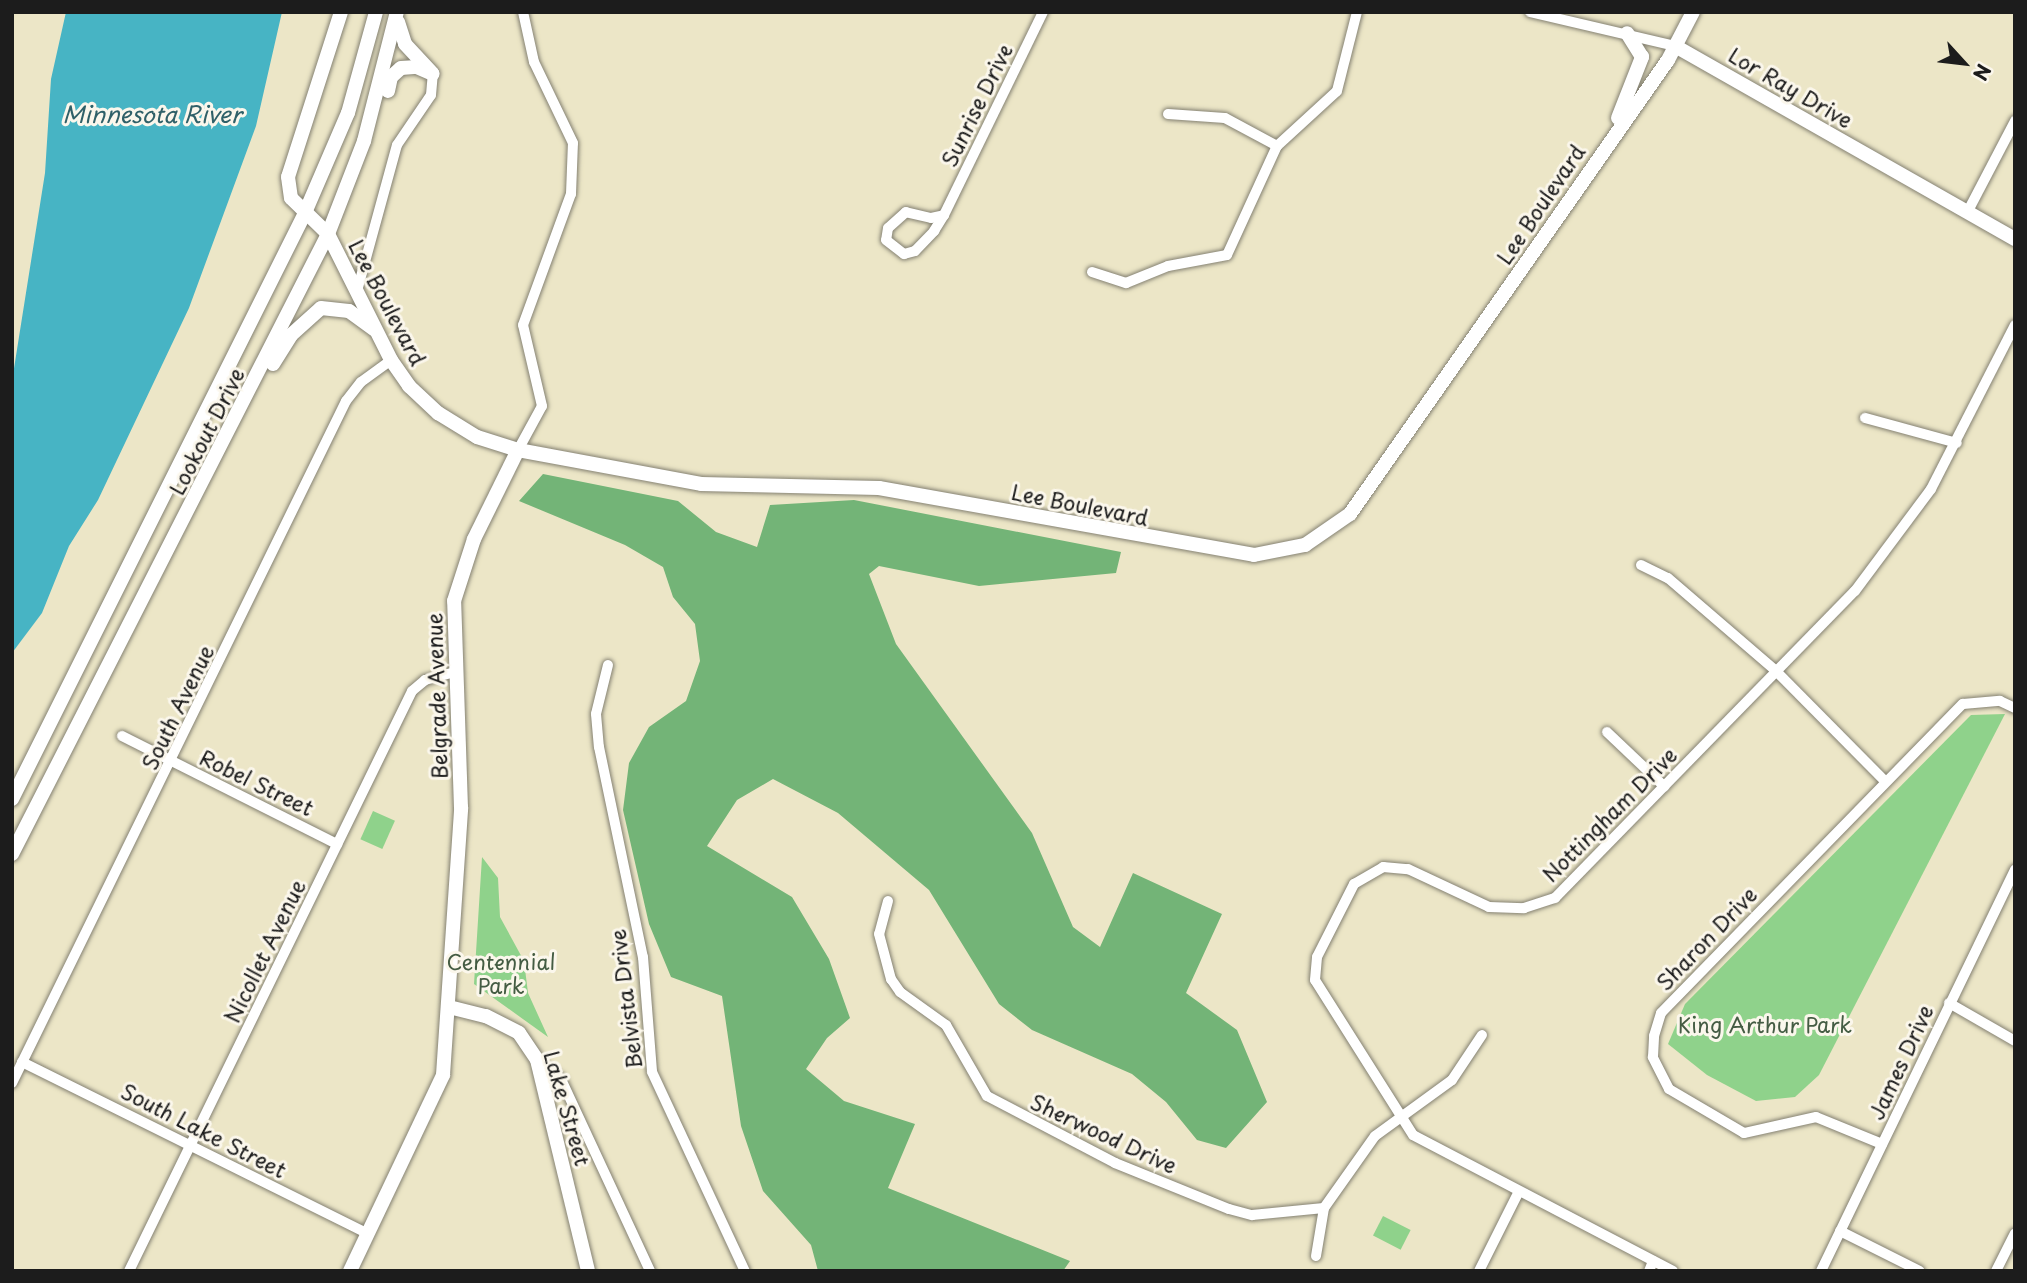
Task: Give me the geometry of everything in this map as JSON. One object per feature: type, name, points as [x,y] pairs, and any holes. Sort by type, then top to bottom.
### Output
[{"type":"main road","points":[[304,215],[291,198],[288,177],[341,12]]},
{"type":"main road","name":"Lookout Drive","points":[[12,799],[304,215],[348,113],[376,12]]},
{"type":"main road","name":"Lee Boulevard","points":[[304,215],[328,234],[391,360],[438,413],[477,437],[518,450],[701,484],[879,488],[1225,553],[1280,553],[1331,532],[1350,514],[1675,46],[1693,12]]},
{"type":"main road","points":[[397,15],[405,44],[433,75]]},
{"type":"main road","name":"Lookout Drive","points":[[12,853],[228,437],[328,234],[348,185],[397,15]]},
{"type":"main road","points":[[1608,142],[1642,57],[1627,33]]},
{"type":"main road","name":"Lor Ray Drive","points":[[1675,46],[2015,239]]},
{"type":"main road","points":[[348,185],[372,144],[396,71],[416,67],[433,75]]},
{"type":"main road","points":[[228,437],[307,317],[335,307],[375,330]]},
{"type":"main road","name":"Belgrade Avenue","points":[[349,1271],[434,1100],[443,1075],[461,808],[454,672],[457,590],[474,539],[518,450]]},
{"type":"main road","name":"Lake Street","points":[[449,1007],[486,1016],[519,1033],[537,1060],[588,1271]]},
{"type":"street","name":"Belgrade Avenue","points":[[518,450],[542,406],[523,325],[570,194],[573,143],[534,62],[523,12]]},
{"type":"street","name":"Sunrise Drive","points":[[944,215],[931,218],[906,212],[888,228],[886,240],[904,254],[915,251],[944,215],[1043,12]]},
{"type":"street","points":[[1092,272],[1126,283],[1168,265],[1227,256],[1277,146],[1337,90],[1357,12]]},
{"type":"street","name":"Lor Ray Drive","points":[[1530,12],[1675,46]]},
{"type":"street","points":[[357,291],[397,145],[431,95],[433,75]]},
{"type":"street","points":[[1168,114],[1225,118],[1277,146]]},
{"type":"street","points":[[1968,211],[2015,121]]},
{"type":"street","name":"Nottingham Drive","points":[[1673,1271],[1651,1266],[1413,1135],[1398,1118],[1315,980],[1317,957],[1354,884],[1383,867],[1408,869],[1489,907],[1524,908],[1555,898],[1855,591],[1931,489],[2015,325]]},
{"type":"street","name":"South Avenue","points":[[12,1083],[172,762],[345,401],[360,382],[391,360]]},
{"type":"street","points":[[1865,418],[1956,443]]},
{"type":"street","points":[[1641,565],[1668,578],[1776,671],[1885,781]]},
{"type":"street","name":"Belvista Drive","points":[[608,665],[596,714],[599,747],[643,957],[652,1072],[745,1271]]},
{"type":"street","name":"Nicollet Avenue","points":[[129,1271],[412,691],[425,680],[454,672]]},
{"type":"street","name":"Sharon Drive","points":[[1882,1144],[1816,1117],[1744,1133],[1679,1099],[1662,1080],[1653,1057],[1661,1013],[1963,704],[2000,701],[2015,708]]},
{"type":"street","points":[[1607,732],[1664,786]]},
{"type":"street","name":"Robel Street","points":[[122,736],[337,844]]},
{"type":"street","name":"James Drive","points":[[1821,1271],[2015,869]]},
{"type":"street","name":"Sherwood Drive","points":[[888,901],[879,934],[891,979],[900,992],[946,1025],[979,1085],[998,1106],[1115,1163],[1229,1209],[1252,1214],[1324,1208]]},
{"type":"street","points":[[1949,1003],[2015,1041]]},
{"type":"street","points":[[1316,1255],[1324,1208],[1375,1136],[1452,1080],[1482,1035]]},
{"type":"street","points":[[537,1060],[561,1079],[650,1271]]},
{"type":"street","name":"South Lake Street","points":[[22,1062],[368,1234]]},
{"type":"street","points":[[1479,1271],[1519,1191]]},
{"type":"street","points":[[1840,1231],[1920,1271]]},
{"type":"street","points":[[1996,1271],[2015,1233]]},
{"type":"green space","points":[[543,474],[678,501],[716,532],[757,547],[770,505],[854,500],[1121,552],[1116,573],[979,586],[879,566],[869,574],[896,644],[1032,833],[1073,927],[1100,947],[1133,873],[1222,914],[1186,993],[1237,1030],[1267,1102],[1226,1148],[1197,1140],[1166,1102],[1132,1074],[1032,1030],[999,1004],[929,890],[838,813],[773,779],[737,800],[707,846],[792,897],[829,959],[850,1018],[827,1038],[806,1069],[844,1101],[915,1124],[888,1188],[1070,1261],[1063,1271],[818,1271],[811,1245],[763,1191],[741,1126],[722,996],[671,977],[649,924],[623,810],[629,763],[649,727],[686,701],[700,661],[695,624],[673,597],[663,567],[625,545],[519,501]]},
{"type":"green space","name":"King Arthur Park","points":[[2005,714],[1819,1075],[1795,1097],[1756,1101],[1707,1075],[1668,1044],[1685,1004],[1971,715]]},
{"type":"green space","points":[[373,811],[395,821],[382,849],[360,839]]},
{"type":"green space","name":"Centennial Park","points":[[482,857],[498,878],[500,917],[524,961],[528,993],[548,1037],[474,984]]},
{"type":"green space","points":[[1383,1216],[1411,1230],[1401,1250],[1373,1236]]},
{"type":"water","name":"Minnesota River","points":[[66,12],[282,12],[256,126],[189,308],[98,500],[69,546],[42,613],[12,653],[12,381],[45,173],[51,79]]}]
